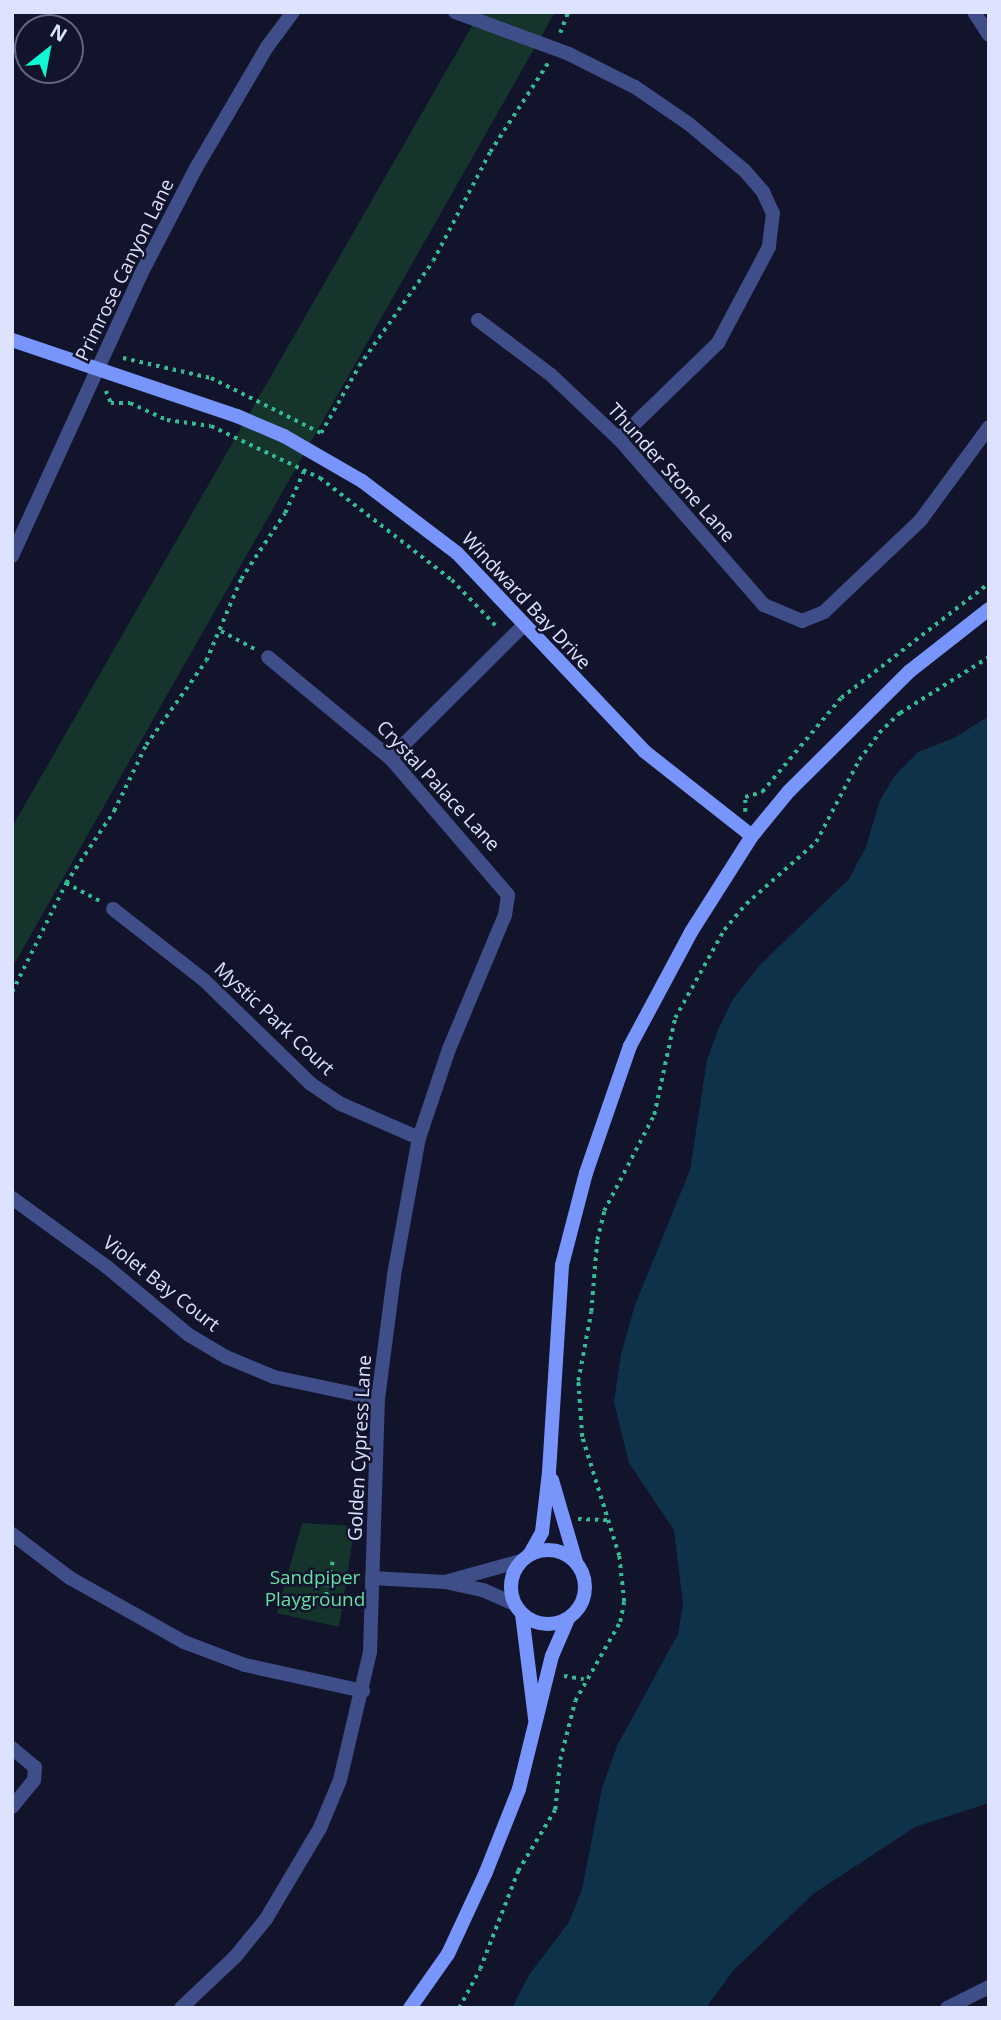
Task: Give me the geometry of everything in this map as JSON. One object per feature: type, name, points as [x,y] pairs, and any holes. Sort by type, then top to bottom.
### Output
[{"type":"street","name":"Primrose Canyon Lane","points":[[12,556],[97,370],[196,168],[267,47],[293,12]]},
{"type":"street","points":[[454,12],[569,54],[635,87],[689,124],[745,171],[764,192],[774,213],[769,247],[744,301],[718,343],[620,439]]},
{"type":"street","points":[[974,12],[989,35]]},
{"type":"street","name":"Thunder Stone Lane","points":[[478,320],[551,375],[620,439],[764,605],[802,621],[824,612],[920,521],[989,427]]},
{"type":"street","name":"Windward Bay Drive","points":[[12,340],[237,416],[323,457],[435,534],[644,751],[748,834]]},
{"type":"street","points":[[535,1724],[518,1609],[511,1581],[542,1532],[549,1472],[562,1265],[586,1173],[630,1046],[691,932],[748,834],[844,732],[955,632],[989,609]]},
{"type":"street","points":[[390,758],[524,625]]},
{"type":"street","name":"Crystal Palace Lane","points":[[268,657],[390,758],[508,895]]},
{"type":"street","name":"Golden Cypress Lane","points":[[181,2008],[235,1957],[298,1869],[340,1780],[370,1652],[378,1399],[394,1275],[419,1138],[449,1049],[505,915],[508,895]]},
{"type":"street","name":"Mystic Park Court","points":[[113,909],[204,979],[311,1084],[360,1114],[419,1138]]},
{"type":"street","name":"Violet Bay Court","points":[[12,1198],[55,1226],[189,1335],[226,1357],[274,1377],[378,1399]]},
{"type":"street","points":[[410,2008],[448,1954],[485,1872],[519,1789],[552,1656],[568,1619],[584,1599],[586,1586],[576,1562],[549,1472]]},
{"type":"street","points":[[12,1534],[70,1578],[184,1642],[244,1665],[363,1690]]},
{"type":"street","points":[[445,1582],[553,1550],[576,1562]]},
{"type":"street","points":[[372,1578],[445,1582],[483,1590],[542,1624],[568,1619]]},
{"type":"street","points":[[12,1748],[35,1767],[34,1780],[12,1807]]},
{"type":"street","points":[[947,2008],[989,1987]]},
{"type":"path","points":[[560,32],[568,12]]},
{"type":"path","points":[[123,358],[211,378],[321,433],[359,366],[428,269],[490,152],[547,66]]},
{"type":"path","points":[[111,404],[130,403],[167,420],[211,426],[305,469],[343,492],[452,580],[493,619],[495,628]]},
{"type":"path","points":[[12,992],[66,883],[114,811],[154,732],[206,661],[241,579],[285,513],[305,469]]},
{"type":"path","points":[[748,834],[745,797],[762,792],[841,698],[989,583]]},
{"type":"path","points":[[221,631],[268,657]]},
{"type":"path","points":[[459,2008],[480,1969],[518,1871],[555,1811],[560,1760],[575,1701],[610,1644],[624,1602],[611,1520],[582,1437],[578,1381],[591,1312],[597,1240],[604,1211],[654,1115],[675,1017],[724,930],[746,904],[816,842],[859,760],[879,733],[900,713],[989,657]]},
{"type":"path","points":[[66,883],[113,909]]},
{"type":"path","points":[[326,1596],[332,1562]]},
{"type":"path","points":[[328,1579],[349,1582]]},
{"type":"green space","points":[[480,12],[555,12],[12,968],[12,827]]},
{"type":"green space","name":"Sandpiper Playground","points":[[302,1523],[355,1526],[339,1627],[277,1613]]},
{"type":"water","points":[[989,716],[989,1803],[915,1827],[813,1894],[733,1971],[706,2008],[512,2008],[529,1975],[569,1922],[582,1889],[602,1788],[617,1746],[678,1634],[683,1604],[674,1530],[629,1463],[614,1402],[621,1354],[635,1305],[690,1170],[707,1060],[718,1030],[733,999],[761,964],[849,879],[866,847],[880,800],[896,774],[918,752],[954,738]]}]
